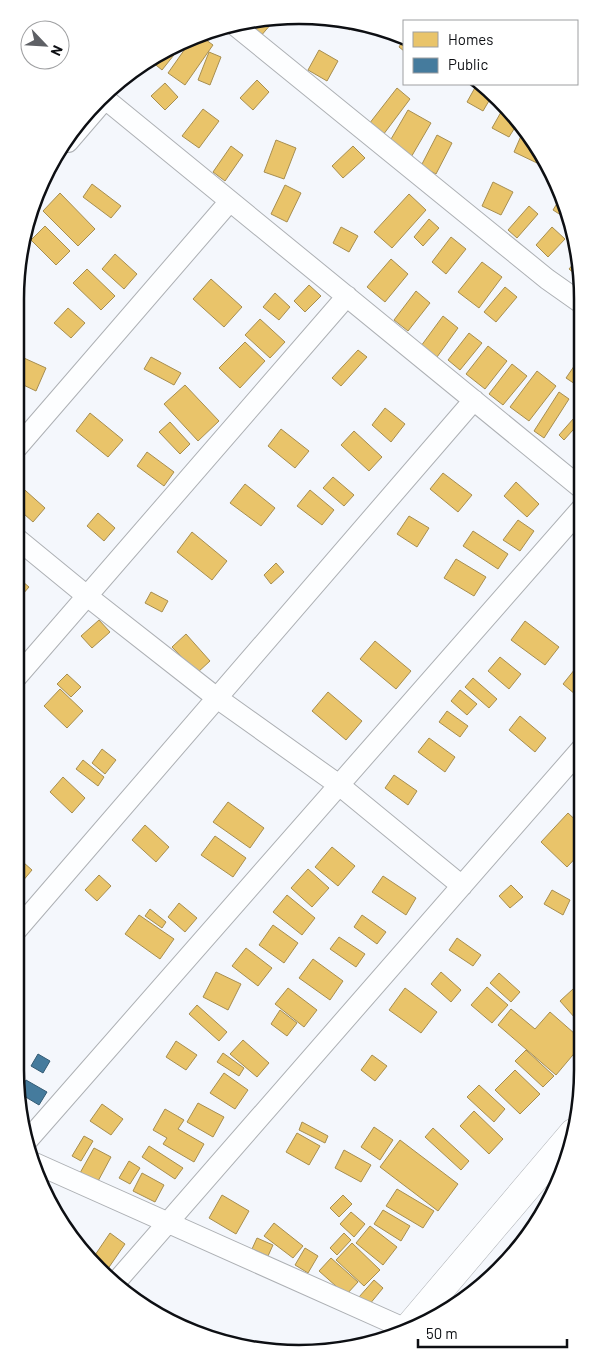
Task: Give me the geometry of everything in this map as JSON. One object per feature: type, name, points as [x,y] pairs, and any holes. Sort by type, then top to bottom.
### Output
[{"type":"main road","points":[[414,1320],[564,1143]]},
{"type":"street","points":[[241,30],[547,279],[574,298]]},
{"type":"street","points":[[108,101],[574,482]]},
{"type":"street","points":[[24,440],[230,201]]},
{"type":"street","points":[[24,669],[347,296]]},
{"type":"street","points":[[24,922],[474,400]]},
{"type":"street","points":[[32,1136],[574,517]]},
{"type":"street","points":[[24,544],[217,698],[340,785],[462,886]]},
{"type":"street","points":[[119,1278],[574,757]]},
{"type":"street","points":[[41,1166],[399,1326]]},
{"type":"building: Homes","points":[[270,25],[260,37],[252,28]]},
{"type":"building: Homes","points":[[206,40],[213,45],[185,85],[168,73],[185,49]]},
{"type":"building: Homes","points":[[319,50],[338,61],[327,81],[308,70]]},
{"type":"building: Homes","points":[[209,52],[221,57],[210,85],[198,80]]},
{"type":"building: Homes","points":[[176,53],[162,70],[155,64]]},
{"type":"building: Homes","points":[[257,80],[269,92],[253,110],[240,98]]},
{"type":"building: Homes","points":[[165,83],[178,97],[165,110],[151,96]]},
{"type":"building: Homes","points":[[397,88],[410,99],[383,135],[369,124]]},
{"type":"building: Homes","points":[[475,88],[489,100],[483,111],[467,102]]},
{"type":"building: Homes","points":[[203,109],[219,121],[199,148],[182,136]]},
{"type":"building: Homes","points":[[408,110],[431,123],[410,159],[387,146]]},
{"type":"building: Homes","points":[[501,112],[515,128],[509,137],[492,128]]},
{"type":"building: Homes","points":[[437,135],[452,143],[436,174],[421,166]]},
{"type":"building: Homes","points":[[521,136],[537,163],[514,152]]},
{"type":"building: Homes","points":[[276,140],[296,148],[284,179],[264,172]]},
{"type":"building: Homes","points":[[231,146],[243,155],[225,181],[213,172]]},
{"type":"building: Homes","points":[[353,146],[365,158],[343,178],[332,166]]},
{"type":"building: Homes","points":[[493,182],[513,192],[501,215],[482,206]]},
{"type":"building: Homes","points":[[92,184],[121,206],[111,218],[83,197]]},
{"type":"building: Homes","points":[[285,185],[301,193],[287,222],[271,214]]},
{"type":"building: Homes","points":[[60,193],[95,229],[78,246],[43,211]]},
{"type":"building: Homes","points":[[409,194],[426,210],[392,248],[374,232]]},
{"type":"building: Homes","points":[[557,204],[561,215],[553,210]]},
{"type":"building: Homes","points":[[529,206],[538,214],[517,238],[508,230]]},
{"type":"building: Homes","points":[[429,219],[439,228],[423,246],[414,237]]},
{"type":"building: Homes","points":[[45,226],[70,251],[56,265],[31,240]]},
{"type":"building: Homes","points":[[341,227],[358,236],[349,252],[333,243]]},
{"type":"building: Homes","points":[[552,227],[565,239],[548,257],[536,245]]},
{"type":"building: Homes","points":[[451,237],[466,249],[446,274],[432,262]]},
{"type":"building: Homes","points":[[115,254],[137,274],[124,289],[102,269]]},
{"type":"building: Homes","points":[[391,259],[408,274],[385,302],[367,287]]},
{"type":"building: Homes","points":[[482,262],[502,277],[479,308],[458,292]]},
{"type":"building: Homes","points":[[87,269],[115,296],[101,310],[73,283]]},
{"type":"building: Homes","points":[[211,279],[242,307],[224,327],[193,299]]},
{"type":"building: Homes","points":[[309,285],[321,296],[305,312],[294,301]]},
{"type":"building: Homes","points":[[505,287],[517,297],[496,322],[484,312]]},
{"type":"building: Homes","points":[[416,291],[430,303],[408,331],[394,320]]},
{"type":"building: Homes","points":[[275,293],[290,307],[279,320],[263,307]]},
{"type":"building: Homes","points":[[68,308],[85,323],[71,338],[54,323]]},
{"type":"building: Homes","points":[[443,316],[458,328],[437,357],[421,346]]},
{"type":"building: Homes","points":[[260,319],[285,342],[270,358],[245,335]]},
{"type":"building: Homes","points":[[469,333],[482,343],[460,370],[448,360]]},
{"type":"building: Homes","points":[[245,342],[265,361],[240,388],[219,368]]},
{"type":"building: Homes","points":[[488,346],[507,361],[485,389],[466,374]]},
{"type":"building: Homes","points":[[358,350],[367,357],[341,386],[332,378]]},
{"type":"building: Homes","points":[[151,357],[181,373],[174,385],[144,369]]},
{"type":"building: Homes","points":[[24,358],[46,368],[36,391],[24,385]]},
{"type":"building: Homes","points":[[512,364],[527,376],[503,405],[489,394]]},
{"type":"building: Homes","points":[[574,366],[574,383],[566,378]]},
{"type":"building: Homes","points":[[537,371],[556,386],[529,421],[510,407]]},
{"type":"building: Homes","points":[[185,385],[219,421],[198,441],[164,404]]},
{"type":"building: Homes","points":[[559,392],[569,399],[544,438],[534,431]]},
{"type":"building: Homes","points":[[385,408],[405,424],[391,442],[372,425]]},
{"type":"building: Homes","points":[[90,413],[123,440],[108,457],[76,431]]},
{"type":"building: Homes","points":[[574,418],[574,429],[564,440],[559,435]]},
{"type":"building: Homes","points":[[170,422],[190,444],[180,454],[159,432]]},
{"type":"building: Homes","points":[[281,429],[309,451],[295,468],[268,446]]},
{"type":"building: Homes","points":[[354,431],[382,457],[369,471],[341,445]]},
{"type":"building: Homes","points":[[147,452],[174,472],[164,486],[137,466]]},
{"type":"building: Homes","points":[[443,473],[472,495],[458,512],[430,489]]},
{"type":"building: Homes","points":[[333,477],[354,495],[344,506],[323,488]]},
{"type":"building: Homes","points":[[516,482],[539,504],[527,517],[504,496]]},
{"type":"building: Homes","points":[[245,484],[275,508],[261,526],[230,503]]},
{"type":"building: Homes","points":[[24,489],[45,508],[33,522],[24,514]]},
{"type":"building: Homes","points":[[310,490],[334,510],[322,525],[297,506]]},
{"type":"building: Homes","points":[[98,513],[115,528],[104,541],[87,526]]},
{"type":"building: Homes","points":[[409,516],[429,528],[417,547],[397,534]]},
{"type":"building: Homes","points":[[518,520],[534,531],[520,551],[503,540]]},
{"type":"building: Homes","points":[[473,531],[508,554],[498,569],[463,546]]},
{"type":"building: Homes","points":[[192,532],[227,561],[212,580],[177,552]]},
{"type":"building: Homes","points":[[456,559],[486,577],[474,596],[444,578]]},
{"type":"building: Homes","points":[[276,563],[284,572],[271,584],[264,575]]},
{"type":"building: Homes","points":[[24,583],[29,587],[24,593]]},
{"type":"building: Homes","points":[[151,592],[168,601],[162,612],[145,603]]},
{"type":"building: Homes","points":[[99,620],[110,632],[92,648],[81,636]]},
{"type":"building: Homes","points":[[525,621],[559,647],[545,665],[511,640]]},
{"type":"building: Homes","points":[[186,634],[210,661],[197,673],[172,647]]},
{"type":"building: Homes","points":[[375,641],[411,671],[396,689],[360,659]]},
{"type":"building: Homes","points":[[500,657],[521,674],[509,689],[488,671]]},
{"type":"building: Homes","points":[[574,670],[574,693],[563,684]]},
{"type":"building: Homes","points":[[67,674],[81,687],[71,697],[57,684]]},
{"type":"building: Homes","points":[[473,678],[497,699],[489,708],[465,687]]},
{"type":"building: Homes","points":[[60,689],[83,711],[67,728],[44,706]]},
{"type":"building: Homes","points":[[460,690],[477,704],[467,715],[451,701]]},
{"type":"building: Homes","points":[[328,692],[362,721],[346,740],[312,711]]},
{"type":"building: Homes","points":[[447,711],[468,726],[460,737],[439,722]]},
{"type":"building: Homes","points":[[520,716],[546,738],[535,752],[509,730]]},
{"type":"building: Homes","points":[[429,738],[455,757],[445,772],[418,752]]},
{"type":"building: Homes","points":[[102,749],[116,760],[105,774],[92,763]]},
{"type":"building: Homes","points":[[83,760],[104,777],[98,786],[76,769]]},
{"type":"building: Homes","points":[[394,775],[417,791],[408,805],[385,788]]},
{"type":"building: Homes","points":[[63,777],[85,798],[72,813],[50,792]]},
{"type":"building: Homes","points":[[228,802],[264,828],[250,848],[213,822]]},
{"type":"building: Homes","points":[[568,813],[574,819],[574,860],[567,867],[541,842]]},
{"type":"building: Homes","points":[[145,825],[169,847],[156,862],[132,840]]},
{"type":"building: Homes","points":[[215,836],[246,858],[233,877],[201,855]]},
{"type":"building: Homes","points":[[332,847],[355,866],[338,886],[315,867]]},
{"type":"building: Homes","points":[[24,863],[32,870],[24,880]]},
{"type":"building: Homes","points":[[308,869],[329,888],[312,907],[291,888]]},
{"type":"building: Homes","points":[[99,875],[111,886],[97,901],[85,890]]},
{"type":"building: Homes","points":[[383,876],[416,898],[406,915],[372,892]]},
{"type":"building: Homes","points":[[511,885],[523,897],[510,908],[499,896]]},
{"type":"building: Homes","points":[[552,890],[570,900],[563,915],[544,904]]},
{"type":"building: Homes","points":[[287,895],[315,918],[302,935],[273,912]]},
{"type":"building: Homes","points":[[179,903],[197,918],[185,932],[168,917]]},
{"type":"building: Homes","points":[[150,909],[166,922],[162,928],[145,916]]},
{"type":"building: Homes","points":[[139,915],[174,939],[160,959],[125,934]]},
{"type":"building: Homes","points":[[362,915],[386,932],[377,944],[354,927]]},
{"type":"building: Homes","points":[[273,925],[298,943],[284,963],[259,945]]},
{"type":"building: Homes","points":[[339,937],[365,954],[356,967],[330,949]]},
{"type":"building: Homes","points":[[457,938],[481,955],[473,966],[449,950]]},
{"type":"building: Homes","points":[[246,948],[272,968],[258,986],[232,966]]},
{"type":"building: Homes","points":[[313,959],[343,981],[330,1000],[299,978]]},
{"type":"building: Homes","points":[[216,972],[241,984],[228,1010],[203,997]]},
{"type":"building: Homes","points":[[441,972],[461,990],[451,1002],[431,984]]},
{"type":"building: Homes","points":[[499,973],[520,992],[511,1002],[490,983]]},
{"type":"building: Homes","points":[[487,987],[508,1005],[492,1023],[471,1005]]},
{"type":"building: Homes","points":[[288,988],[317,1010],[304,1027],[275,1004]]},
{"type":"building: Homes","points":[[405,988],[437,1012],[421,1033],[389,1010]]},
{"type":"building: Homes","points":[[574,990],[574,1017],[560,1001]]},
{"type":"building: Homes","points":[[197,1005],[227,1032],[219,1041],[189,1014]]},
{"type":"building: Homes","points":[[511,1009],[535,1029],[550,1012],[574,1033],[574,1054],[556,1075],[498,1025]]},
{"type":"building: Homes","points":[[280,1010],[297,1023],[287,1036],[271,1024]]},
{"type":"building: Homes","points":[[243,1040],[269,1063],[257,1077],[230,1054]]},
{"type":"building: Homes","points":[[176,1041],[197,1055],[186,1070],[166,1057]]},
{"type":"building: Homes","points":[[526,1050],[554,1076],[543,1087],[515,1061]]},
{"type":"building: Homes","points":[[223,1053],[244,1068],[239,1076],[217,1062]]},
{"type":"building: Homes","points":[[372,1055],[387,1066],[375,1081],[361,1070]]},
{"type":"building: Homes","points":[[515,1070],[540,1094],[520,1114],[495,1090]]},
{"type":"building: Homes","points":[[224,1073],[248,1090],[235,1109],[210,1093]]},
{"type":"building: Homes","points":[[479,1085],[505,1109],[494,1122],[467,1097]]},
{"type":"building: Homes","points":[[198,1103],[224,1117],[213,1137],[187,1122]]},
{"type":"building: Homes","points":[[102,1104],[123,1119],[111,1135],[90,1121]]},
{"type":"building: Homes","points":[[165,1109],[184,1120],[178,1129],[204,1144],[194,1162],[163,1144],[167,1138],[153,1130]]},
{"type":"building: Homes","points":[[474,1111],[503,1139],[489,1154],[460,1126]]},
{"type":"building: Homes","points":[[302,1122],[328,1136],[325,1143],[299,1130]]},
{"type":"building: Homes","points":[[374,1127],[393,1140],[380,1160],[361,1147]]},
{"type":"building: Homes","points":[[433,1128],[469,1161],[461,1170],[425,1137]]},
{"type":"building: Homes","points":[[297,1133],[320,1146],[309,1165],[286,1152]]},
{"type":"building: Homes","points":[[84,1136],[93,1141],[81,1161],[72,1156]]},
{"type":"building: Homes","points":[[400,1140],[458,1184],[438,1211],[380,1167]]},
{"type":"building: Homes","points":[[149,1146],[183,1168],[175,1179],[142,1157]]},
{"type":"building: Homes","points":[[94,1148],[111,1157],[97,1183],[80,1173]]},
{"type":"building: Homes","points":[[344,1150],[371,1165],[361,1182],[335,1168]]},
{"type":"building: Homes","points":[[129,1161],[140,1168],[130,1184],[119,1178]]},
{"type":"building: Homes","points":[[142,1173],[164,1185],[155,1202],[133,1191]]},
{"type":"building: Homes","points":[[397,1189],[434,1211],[423,1228],[386,1206]]},
{"type":"building: Homes","points":[[222,1195],[249,1211],[236,1234],[209,1218]]},
{"type":"building: Homes","points":[[343,1195],[352,1204],[339,1217],[330,1208]]},
{"type":"building: Homes","points":[[383,1210],[410,1226],[401,1241],[374,1224]]},
{"type":"building: Homes","points":[[351,1212],[365,1224],[354,1237],[340,1224]]},
{"type":"building: Homes","points":[[274,1223],[303,1246],[293,1258],[264,1236]]},
{"type":"building: Homes","points":[[370,1226],[397,1247],[383,1265],[356,1243]]},
{"type":"building: Homes","points":[[110,1233],[125,1244],[108,1269],[95,1255]]},
{"type":"building: Homes","points":[[344,1233],[351,1240],[337,1255],[330,1248]]},
{"type":"building: Homes","points":[[257,1238],[273,1245],[268,1256],[252,1249]]},
{"type":"building: Homes","points":[[352,1243],[380,1270],[364,1286],[336,1260]]},
{"type":"building: Homes","points":[[305,1248],[318,1256],[308,1273],[295,1265]]},
{"type":"building: Homes","points":[[331,1258],[358,1282],[346,1295],[319,1271]]},
{"type":"building: Homes","points":[[374,1280],[383,1288],[369,1305],[359,1297]]},
{"type":"building: Public","points":[[38,1054],[50,1061],[43,1073],[31,1066]]},
{"type":"building: Public","points":[[26,1080],[47,1092],[39,1105],[25,1097],[24,1084]]}]
